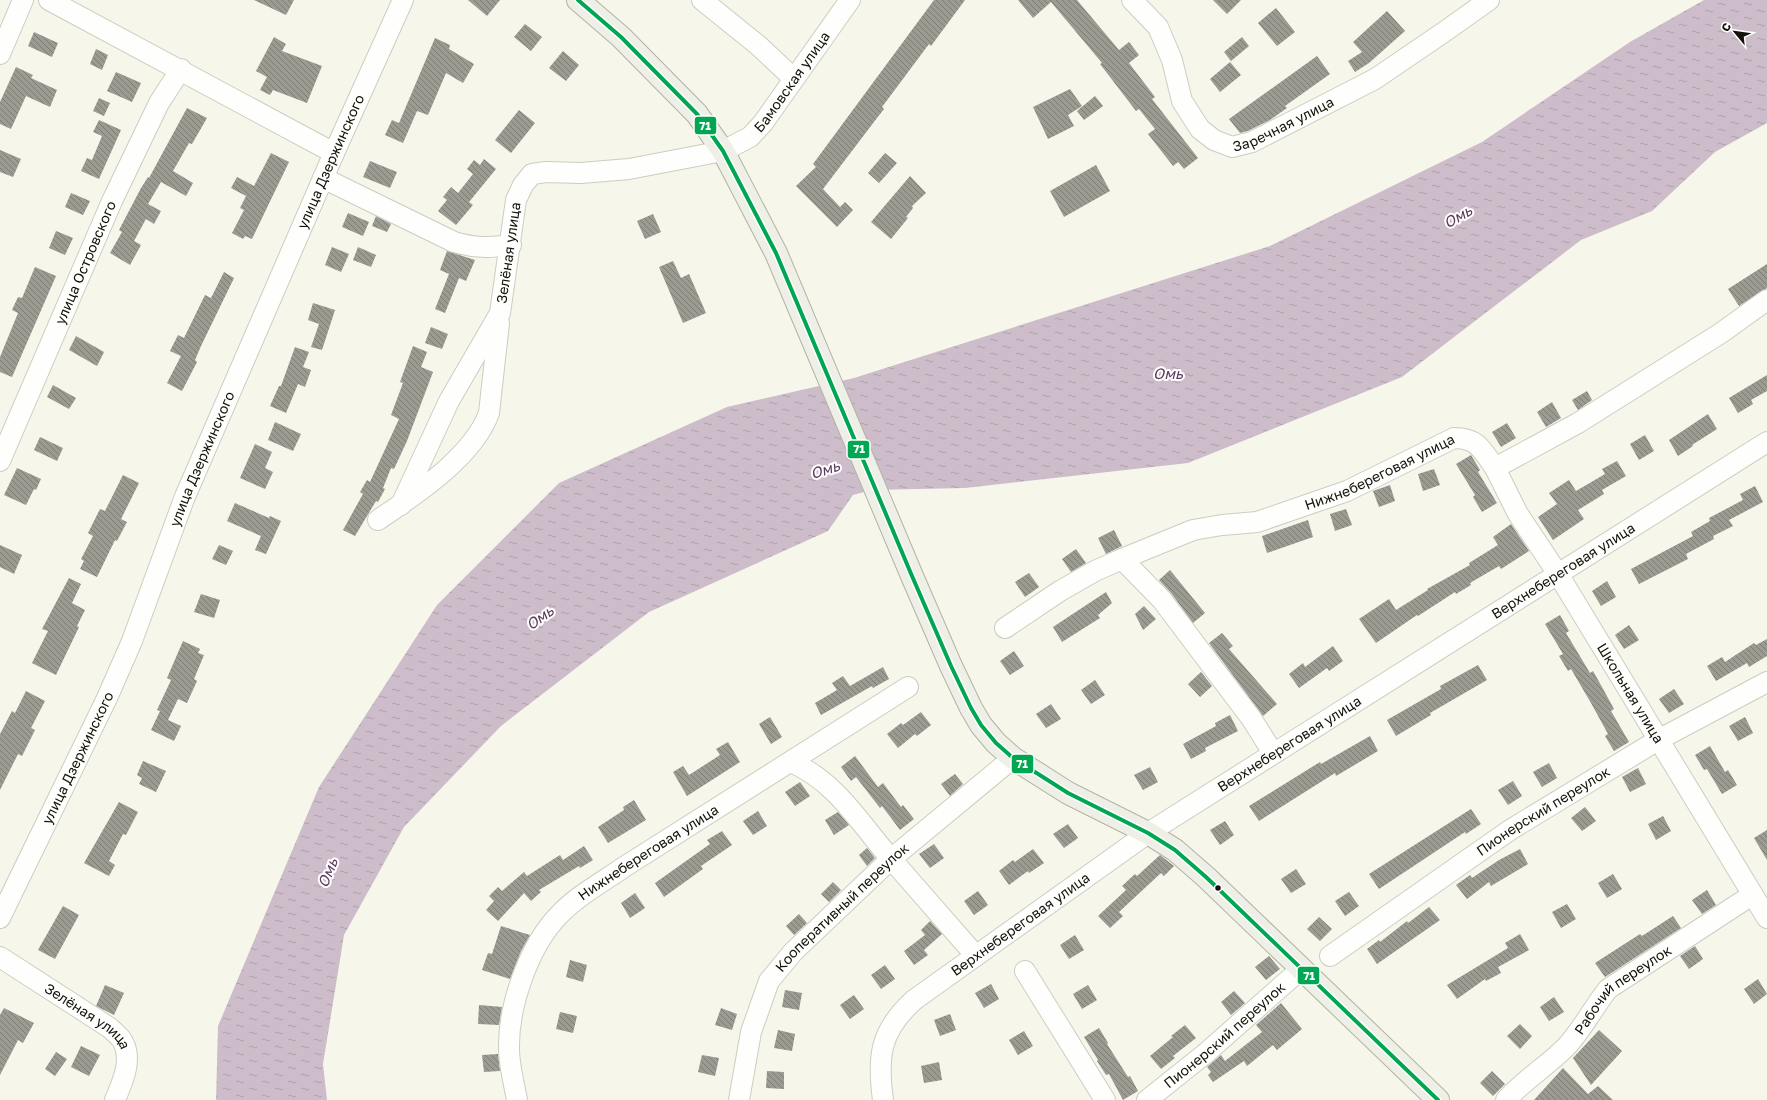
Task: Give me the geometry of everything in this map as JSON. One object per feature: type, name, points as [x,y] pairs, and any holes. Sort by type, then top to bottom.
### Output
[{"type":"main road","points":[[578,0],[621,37],[696,114],[723,151],[776,253],[912,576],[971,708],[981,725],[996,743],[1013,758],[1068,792],[1148,833],[1175,850],[1206,877],[1301,970],[1438,1100]]},
{"type":"street","points":[[0,54],[23,0]]},
{"type":"street","points":[[49,0],[181,69],[334,153]]},
{"type":"street","name":"улица Дзержинского","points":[[0,918],[107,698],[132,641],[184,499],[323,178],[403,0]]},
{"type":"street","points":[[702,0],[759,46],[794,79]]},
{"type":"street","name":"Бамовская улица","points":[[723,151],[750,137],[759,128],[850,0]]},
{"type":"street","name":"Заречная улица","points":[[1132,0],[1158,27],[1172,60],[1182,101],[1200,129],[1214,140],[1232,147],[1252,142],[1375,79],[1489,0]]},
{"type":"street","name":"улица Островского","points":[[0,461],[112,201],[159,102],[181,69]]},
{"type":"street","name":"Зелёная улица","points":[[402,505],[449,401],[500,313],[511,245],[512,221],[516,200],[523,185],[532,174],[546,172],[581,173],[629,169],[723,151]]},
{"type":"street","points":[[323,178],[454,242],[474,247],[511,245]]},
{"type":"street","points":[[1495,468],[1578,423],[1721,333],[1767,300]]},
{"type":"street","points":[[378,520],[402,505],[441,474],[476,439],[484,426],[489,413],[500,313]]},
{"type":"street","name":"Нижнебереговая улица","points":[[1005,628],[1094,571],[1122,559],[1193,530],[1222,525],[1257,522],[1347,491],[1454,438],[1466,438],[1478,444],[1495,468]]},
{"type":"street","name":"Верхнебереговая улица","points":[[883,1100],[879,1071],[885,1040],[892,1024],[902,1011],[914,1000],[1148,833],[1767,442]]},
{"type":"street","name":"Школьная улица","points":[[1495,468],[1518,514],[1558,574],[1767,918]]},
{"type":"street","points":[[1122,559],[1162,600],[1251,718],[1273,753]]},
{"type":"street","name":"Пионерский переулок","points":[[1330,956],[1510,830],[1658,740],[1767,682]]},
{"type":"street","name":"Нижнебереговая улица","points":[[517,1100],[509,1049],[515,996],[535,947],[559,914],[588,891],[624,867],[908,687]]},
{"type":"street","name":"Кооперативный переулок","points":[[739,1100],[751,1032],[769,981],[794,952],[891,859],[1013,758]]},
{"type":"street","points":[[791,762],[818,776],[837,794],[891,859],[976,956]]},
{"type":"street","name":"Рабочий переулок","points":[[1506,1100],[1517,1087],[1566,1047],[1608,989],[1752,895]]},
{"type":"street","name":"Зелёная улица","points":[[0,957],[110,1028],[123,1041],[127,1053],[126,1070],[115,1100]]},
{"type":"street","name":"Пионерский переулок","points":[[1147,1100],[1206,1053],[1301,970]]},
{"type":"street","points":[[1025,971],[1105,1100]]},
{"type":"water","name":"Омь","points":[[1704,0],[1767,0],[1767,123],[1715,152],[1652,211],[1581,240],[1402,377],[1188,463],[965,488],[871,490],[853,495],[828,531],[649,612],[501,726],[404,827],[344,935],[323,1064],[327,1100],[216,1100],[218,1026],[319,787],[437,605],[559,483],[727,407],[854,378],[1270,246],[1482,142],[1630,42]]},
{"type":"building","points":[[254,0],[294,0],[286,15]]},
{"type":"building","points":[[468,0],[500,0],[487,16]]},
{"type":"building","points":[[934,0],[965,0],[931,46],[929,44],[882,107],[884,109],[823,189],[840,207],[845,202],[853,210],[837,227],[796,186],[816,167],[813,164]]},
{"type":"building","points":[[1018,0],[1077,0],[1119,50],[1129,42],[1139,55],[1129,63],[1155,97],[1152,99],[1198,158],[1184,169],[1178,162],[1173,166],[1148,134],[1155,129],[1139,109],[1136,111],[1100,64],[1102,63],[1051,2],[1033,18]]},
{"type":"building","points":[[1213,0],[1241,0],[1227,14]]},
{"type":"building","points":[[1276,8],[1295,32],[1277,46],[1258,23]]},
{"type":"building","points":[[1387,11],[1405,31],[1369,63],[1355,72],[1348,61],[1362,52],[1353,42]]},
{"type":"building","points":[[525,24],[542,37],[531,51],[514,37]]},
{"type":"building","points":[[34,32],[58,43],[52,57],[28,46]]},
{"type":"building","points":[[274,37],[286,44],[282,51],[322,66],[307,103],[273,90],[270,95],[260,90],[267,77],[256,71]]},
{"type":"building","points":[[1242,37],[1249,46],[1231,61],[1224,52]]},
{"type":"building","points":[[435,38],[450,45],[449,49],[474,64],[463,83],[446,73],[428,115],[417,111],[403,143],[385,135],[392,120],[399,123]]},
{"type":"building","points":[[96,49],[108,55],[102,70],[90,64]]},
{"type":"building","points":[[563,51],[579,65],[566,81],[549,68]]},
{"type":"building","points":[[1317,56],[1330,74],[1285,106],[1287,108],[1270,120],[1248,131],[1240,133],[1229,119]]},
{"type":"building","points":[[1230,62],[1241,75],[1220,92],[1210,79]]},
{"type":"building","points":[[16,67],[33,75],[31,78],[57,90],[50,107],[26,96],[11,129],[0,124],[0,102]]},
{"type":"building","points":[[116,72],[141,83],[132,102],[107,91]]},
{"type":"building","points":[[1070,89],[1082,106],[1068,115],[1074,126],[1048,139],[1033,107]]},
{"type":"building","points":[[1095,96],[1103,106],[1084,120],[1077,111]]},
{"type":"building","points":[[99,98],[110,103],[104,116],[93,111]]},
{"type":"building","points":[[187,108],[207,118],[192,144],[189,143],[173,171],[193,183],[186,196],[161,182],[148,204],[161,211],[154,224],[146,219],[134,241],[141,245],[130,265],[110,253],[122,232],[119,230],[141,188],[148,177],[149,178]]},
{"type":"building","points":[[519,110],[535,123],[511,153],[495,140]]},
{"type":"building","points":[[99,120],[121,130],[99,179],[81,171],[87,158],[92,160],[102,136],[93,132]]},
{"type":"building","points":[[0,150],[21,159],[13,177],[0,172]]},
{"type":"building","points":[[271,153],[289,162],[252,239],[245,236],[243,239],[232,233],[244,210],[240,208],[246,196],[231,188],[237,177],[254,186]]},
{"type":"building","points":[[885,153],[897,163],[879,183],[868,173]]},
{"type":"building","points":[[484,159],[496,169],[469,202],[473,205],[456,225],[438,211],[447,200],[443,197],[451,187],[458,193],[473,174],[467,169],[474,160],[480,165]]},
{"type":"building","points":[[370,161],[397,172],[390,188],[363,177]]},
{"type":"building","points":[[1096,165],[1110,191],[1064,217],[1050,191]]},
{"type":"building","points":[[910,176],[926,193],[912,206],[913,208],[906,217],[908,218],[891,239],[871,222]]},
{"type":"building","points":[[71,193],[90,201],[83,215],[65,207]]},
{"type":"building","points":[[348,213],[369,222],[363,236],[342,227]]},
{"type":"building","points":[[653,214],[661,232],[645,239],[637,221]]},
{"type":"building","points":[[376,216],[391,224],[387,232],[372,226]]},
{"type":"building","points":[[56,231],[73,238],[65,255],[49,248]]},
{"type":"building","points":[[332,247],[349,254],[341,272],[325,265]]},
{"type":"building","points":[[358,247],[376,255],[371,267],[353,260]]},
{"type":"building","points":[[447,251],[475,260],[466,281],[459,278],[445,313],[435,309],[449,274],[440,270]]},
{"type":"building","points":[[673,261],[681,278],[689,274],[706,313],[683,323],[659,267]]},
{"type":"building","points":[[1767,264],[1767,288],[1739,306],[1728,289]]},
{"type":"building","points":[[35,267],[56,276],[12,377],[0,372],[0,357],[18,313],[12,310],[18,297],[22,298]]},
{"type":"building","points":[[224,272],[234,278],[201,346],[195,360],[197,362],[182,391],[167,383],[181,356],[170,351],[178,335],[184,338],[205,295],[211,298]]},
{"type":"building","points":[[313,303],[335,310],[322,350],[311,347],[319,324],[308,320]]},
{"type":"building","points":[[431,327],[448,334],[442,349],[425,343]]},
{"type":"building","points":[[76,336],[104,352],[97,366],[69,350]]},
{"type":"building","points":[[413,346],[427,352],[421,367],[433,372],[407,441],[394,469],[391,468],[383,488],[385,489],[355,536],[343,530],[363,494],[360,492],[367,480],[370,482],[399,419],[391,415],[403,383],[400,382]]},
{"type":"building","points":[[295,347],[309,352],[303,367],[311,370],[305,387],[298,384],[286,413],[270,406],[279,386],[281,386]]},
{"type":"building","points":[[1767,375],[1767,391],[1751,400],[1753,404],[1738,413],[1729,398]]},
{"type":"building","points":[[53,385],[76,398],[69,409],[47,397]]},
{"type":"building","points":[[1587,391],[1592,400],[1578,410],[1572,400]]},
{"type":"building","points":[[1552,402],[1561,418],[1546,427],[1537,412]]},
{"type":"building","points":[[1708,414],[1717,429],[1678,456],[1669,440]]},
{"type":"building","points":[[275,422],[301,434],[293,451],[268,440]]},
{"type":"building","points":[[1507,423],[1516,438],[1501,447],[1492,432]]},
{"type":"building","points":[[1645,435],[1654,451],[1639,460],[1630,444]]},
{"type":"building","points":[[40,437],[63,448],[57,461],[34,450]]},
{"type":"building","points":[[255,444],[272,452],[265,468],[273,472],[265,489],[240,478]]},
{"type":"building","points":[[1471,455],[1480,470],[1478,472],[1497,503],[1482,512],[1473,497],[1475,495],[1456,464]]},
{"type":"building","points":[[1617,461],[1626,476],[1602,490],[1604,494],[1578,510],[1584,519],[1553,540],[1538,517],[1557,504],[1549,493],[1569,480],[1576,491],[1605,474],[1602,469]]},
{"type":"building","points":[[17,468],[41,479],[26,505],[4,495]]},
{"type":"building","points":[[1434,469],[1440,485],[1423,491],[1418,474]]},
{"type":"building","points":[[123,475],[139,483],[121,519],[127,522],[117,541],[115,540],[97,577],[80,569],[84,561],[81,559],[93,536],[88,533],[100,509],[105,511]]},
{"type":"building","points":[[1390,485],[1395,501],[1379,507],[1373,491]]},
{"type":"building","points":[[1755,486],[1763,502],[1729,520],[1733,526],[1713,536],[1714,539],[1686,554],[1688,559],[1639,584],[1631,569],[1693,536],[1691,532],[1710,521],[1709,518],[1743,500],[1740,494]]},
{"type":"building","points":[[235,503],[269,518],[270,516],[281,521],[266,554],[255,550],[261,536],[227,521]]},
{"type":"building","points":[[1346,509],[1352,525],[1335,531],[1330,514]]},
{"type":"building","points":[[1308,520],[1313,537],[1267,553],[1262,536]]},
{"type":"building","points":[[1511,524],[1529,551],[1501,569],[1499,566],[1470,583],[1471,585],[1456,594],[1455,592],[1418,616],[1417,615],[1376,643],[1359,619],[1389,599],[1396,610],[1428,590],[1427,589],[1470,565],[1469,563],[1498,545],[1493,537]]},
{"type":"building","points":[[1114,530],[1122,546],[1106,554],[1098,538]]},
{"type":"building","points":[[0,545],[22,555],[14,574],[0,567]]},
{"type":"building","points":[[219,545],[233,551],[226,565],[212,559]]},
{"type":"building","points":[[1076,549],[1086,563],[1071,572],[1062,559]]},
{"type":"building","points":[[1170,570],[1205,613],[1193,623],[1171,593],[1159,580]]},
{"type":"building","points":[[1029,573],[1039,587],[1025,597],[1015,582]]},
{"type":"building","points":[[69,578],[81,584],[72,603],[85,610],[77,626],[79,627],[56,675],[32,663],[48,631],[42,629]]},
{"type":"building","points":[[1607,581],[1616,597],[1601,606],[1592,591]]},
{"type":"building","points":[[1106,592],[1112,603],[1098,615],[1100,618],[1062,642],[1053,627]]},
{"type":"building","points":[[201,594],[220,600],[214,618],[194,612]]},
{"type":"building","points":[[1144,606],[1156,619],[1143,630],[1135,614]]},
{"type":"building","points":[[1560,615],[1569,631],[1566,633],[1590,673],[1593,671],[1614,709],[1611,711],[1629,742],[1614,751],[1605,736],[1608,734],[1591,703],[1571,669],[1568,671],[1559,656],[1563,654],[1545,624]]},
{"type":"building","points":[[1629,625],[1639,640],[1624,649],[1615,635]]},
{"type":"building","points":[[1222,633],[1233,646],[1229,649],[1277,704],[1263,716],[1209,643]]},
{"type":"building","points":[[1767,639],[1767,656],[1749,667],[1747,663],[1716,681],[1707,666],[1722,657],[1725,662],[1754,643],[1756,645]]},
{"type":"building","points":[[183,641],[200,649],[198,653],[204,655],[194,679],[197,681],[187,703],[178,699],[168,720],[181,726],[174,741],[151,730],[160,711],[157,710],[171,680],[167,678]]},
{"type":"building","points":[[1333,646],[1343,661],[1329,671],[1327,668],[1299,688],[1289,674],[1303,663],[1305,667]]},
{"type":"building","points":[[1014,651],[1024,666],[1010,675],[1000,661]]},
{"type":"building","points":[[1478,665],[1487,680],[1430,713],[1431,715],[1396,736],[1387,720],[1441,689],[1440,686]]},
{"type":"building","points":[[883,667],[889,679],[873,688],[872,686],[821,715],[815,703],[837,690],[832,683],[843,676],[850,686]]},
{"type":"building","points":[[1201,672],[1212,686],[1200,697],[1188,684]]},
{"type":"building","points":[[1095,680],[1105,695],[1091,704],[1081,690]]},
{"type":"building","points":[[1674,689],[1684,704],[1669,713],[1659,699]]},
{"type":"building","points":[[26,691],[45,701],[31,728],[35,730],[22,756],[18,754],[0,790],[0,734],[12,711],[15,713]]},
{"type":"building","points":[[1051,704],[1061,719],[1046,728],[1036,714]]},
{"type":"building","points":[[921,712],[931,725],[917,736],[915,734],[898,748],[887,734],[901,723],[903,725]]},
{"type":"building","points":[[1230,715],[1238,731],[1205,748],[1206,751],[1191,759],[1183,744],[1216,726],[1215,723]]},
{"type":"building","points":[[770,717],[782,737],[771,744],[759,724]]},
{"type":"building","points":[[1745,717],[1753,733],[1738,741],[1729,726]]},
{"type":"building","points":[[1370,736],[1378,751],[1336,776],[1335,773],[1259,821],[1249,806],[1320,762],[1321,764]]},
{"type":"building","points":[[728,742],[740,762],[687,796],[673,772],[683,766],[689,775],[720,755],[716,749]]},
{"type":"building","points":[[1710,746],[1725,772],[1728,770],[1737,785],[1722,794],[1707,769],[1704,770],[1695,755]]},
{"type":"building","points":[[855,756],[878,787],[883,783],[901,807],[903,805],[914,819],[900,830],[882,806],[880,808],[856,777],[851,781],[841,767]]},
{"type":"building","points":[[143,761],[166,771],[156,792],[139,784],[142,778],[137,775]]},
{"type":"building","points":[[1549,763],[1557,778],[1542,787],[1533,772]]},
{"type":"building","points":[[1150,767],[1158,782],[1143,790],[1134,775]]},
{"type":"building","points":[[1638,768],[1646,784],[1630,792],[1622,777]]},
{"type":"building","points":[[955,774],[963,784],[950,796],[941,784]]},
{"type":"building","points":[[1513,781],[1522,796],[1508,805],[1498,790]]},
{"type":"building","points":[[800,782],[810,796],[795,806],[785,792]]},
{"type":"building","points":[[634,800],[646,820],[608,843],[598,827],[624,810],[623,807]]},
{"type":"building","points":[[119,802],[138,812],[126,835],[123,834],[109,861],[115,865],[109,876],[84,863]]},
{"type":"building","points":[[1585,807],[1596,821],[1582,831],[1571,818]]},
{"type":"building","points":[[1471,809],[1481,824],[1466,834],[1465,832],[1379,889],[1369,874]]},
{"type":"building","points":[[758,811],[767,826],[753,835],[743,821]]},
{"type":"building","points":[[838,812],[849,825],[834,835],[825,820]]},
{"type":"building","points":[[1663,816],[1671,831],[1656,840],[1648,824]]},
{"type":"building","points":[[1225,821],[1234,835],[1220,845],[1210,830]]},
{"type":"building","points":[[1068,824],[1078,838],[1064,848],[1053,834]]},
{"type":"building","points":[[1767,830],[1767,860],[1754,838]]},
{"type":"building","points":[[722,831],[732,845],[701,866],[703,869],[664,897],[655,883],[710,844],[707,840]]},
{"type":"building","points":[[934,844],[944,858],[930,868],[919,854]]},
{"type":"building","points":[[584,846],[593,860],[580,868],[579,866],[539,890],[541,892],[531,901],[524,893],[498,921],[486,910],[494,901],[489,896],[498,887],[502,891],[524,872],[527,876],[560,855],[563,860]]},
{"type":"building","points":[[867,848],[875,858],[867,866],[859,855]]},
{"type":"building","points":[[1033,849],[1044,863],[1029,873],[1028,871],[1009,885],[999,871],[1013,860],[1015,862]]},
{"type":"building","points":[[1520,849],[1528,864],[1491,886],[1489,882],[1467,899],[1456,885],[1470,875],[1472,878],[1499,860]]},
{"type":"building","points":[[1160,855],[1174,866],[1164,876],[1161,873],[1119,912],[1123,916],[1110,928],[1098,916],[1126,890],[1122,886],[1135,874],[1137,876]]},
{"type":"building","points":[[1296,869],[1306,884],[1291,893],[1281,879]]},
{"type":"building","points":[[1613,874],[1622,889],[1607,898],[1598,883]]},
{"type":"building","points":[[833,882],[841,890],[829,902],[821,894]]},
{"type":"building","points":[[1707,890],[1716,905],[1702,914],[1692,900]]},
{"type":"building","points":[[978,891],[988,905],[974,915],[964,901]]},
{"type":"building","points":[[1349,892],[1359,906],[1345,916],[1335,901]]},
{"type":"building","points":[[635,893],[645,908],[630,918],[621,903]]},
{"type":"building","points":[[1567,904],[1576,919],[1561,928],[1552,912]]},
{"type":"building","points":[[63,906],[79,915],[55,959],[38,950]]},
{"type":"building","points":[[1429,907],[1440,920],[1377,964],[1367,949],[1379,940],[1380,942],[1407,921],[1408,923]]},
{"type":"building","points":[[799,914],[807,923],[794,935],[786,926]]},
{"type":"building","points":[[1673,916],[1681,928],[1605,977],[1595,963],[1640,934],[1642,936]]},
{"type":"building","points":[[1319,917],[1332,929],[1320,941],[1307,929]]},
{"type":"building","points":[[930,921],[942,934],[924,950],[928,955],[914,965],[904,951],[925,935],[921,930]]},
{"type":"building","points":[[501,926],[530,935],[521,951],[510,979],[482,970],[488,953],[492,954]]},
{"type":"building","points":[[1520,934],[1529,950],[1498,967],[1501,973],[1486,981],[1485,979],[1457,999],[1447,985],[1508,948],[1505,943]]},
{"type":"building","points":[[1075,935],[1084,950],[1069,959],[1060,945]]},
{"type":"building","points":[[1695,946],[1703,959],[1689,969],[1680,956]]},
{"type":"building","points":[[1269,956],[1280,969],[1266,980],[1255,967]]},
{"type":"building","points":[[570,960],[587,965],[583,982],[566,977]]},
{"type":"building","points":[[885,965],[895,979],[881,989],[871,975]]},
{"type":"building","points":[[1758,979],[1767,994],[1754,1004],[1744,989]]},
{"type":"building","points":[[991,984],[999,999],[984,1008],[975,993]]},
{"type":"building","points":[[105,985],[124,993],[114,1015],[96,1006]]},
{"type":"building","points":[[1088,985],[1097,1000],[1082,1009],[1073,994]]},
{"type":"building","points":[[785,990],[802,993],[799,1010],[782,1007]]},
{"type":"building","points":[[1234,991],[1245,1003],[1231,1015],[1221,1002]]},
{"type":"building","points":[[854,995],[864,1009],[850,1019],[840,1005]]},
{"type":"building","points":[[1554,997],[1564,1012],[1549,1021],[1540,1007]]},
{"type":"building","points":[[1281,1003],[1302,1029],[1277,1050],[1273,1045],[1247,1066],[1244,1061],[1213,1082],[1208,1075],[1211,1072],[1207,1067],[1221,1055],[1225,1061],[1262,1032],[1256,1025]]},
{"type":"building","points":[[479,1005],[502,1007],[499,1025],[478,1024]]},
{"type":"building","points":[[4,1008],[34,1023],[23,1043],[18,1040],[0,1075],[0,1015]]},
{"type":"building","points":[[721,1008],[737,1014],[732,1030],[715,1025]]},
{"type":"building","points":[[560,1012],[577,1016],[573,1033],[556,1029]]},
{"type":"building","points":[[950,1014],[956,1030],[940,1036],[934,1020]]},
{"type":"building","points":[[1520,1024],[1532,1036],[1520,1049],[1507,1036]]},
{"type":"building","points":[[1185,1025],[1196,1038],[1173,1056],[1175,1058],[1161,1069],[1150,1056]]},
{"type":"building","points":[[1099,1028],[1108,1043],[1107,1044],[1128,1077],[1130,1076],[1138,1091],[1123,1100],[1109,1074],[1106,1075],[1084,1037]]},
{"type":"building","points":[[778,1030],[795,1034],[792,1051],[774,1048]]},
{"type":"building","points":[[1599,1030],[1622,1051],[1591,1085],[1573,1058]]},
{"type":"building","points":[[1024,1031],[1033,1046],[1018,1055],[1009,1040]]},
{"type":"building","points":[[81,1046],[100,1055],[89,1076],[71,1067]]},
{"type":"building","points":[[56,1052],[67,1059],[55,1076],[45,1069]]},
{"type":"building","points":[[498,1054],[500,1071],[484,1072],[482,1055]]},
{"type":"building","points":[[702,1055],[719,1058],[715,1076],[698,1072]]},
{"type":"building","points":[[939,1062],[942,1080],[924,1083],[921,1066]]},
{"type":"building","points":[[1563,1068],[1588,1094],[1598,1086],[1613,1100],[1534,1100]]},
{"type":"building","points":[[767,1071],[784,1072],[784,1089],[766,1088]]},
{"type":"building","points":[[1492,1071],[1505,1084],[1493,1096],[1480,1083]]},
{"type":"transit line","name":"71","points":[[578,0],[621,37],[697,114],[723,151],[776,253],[951,666],[971,708],[981,725],[996,743],[1013,758],[1068,793],[1148,833],[1175,850],[1206,877],[1438,1100]]}]
